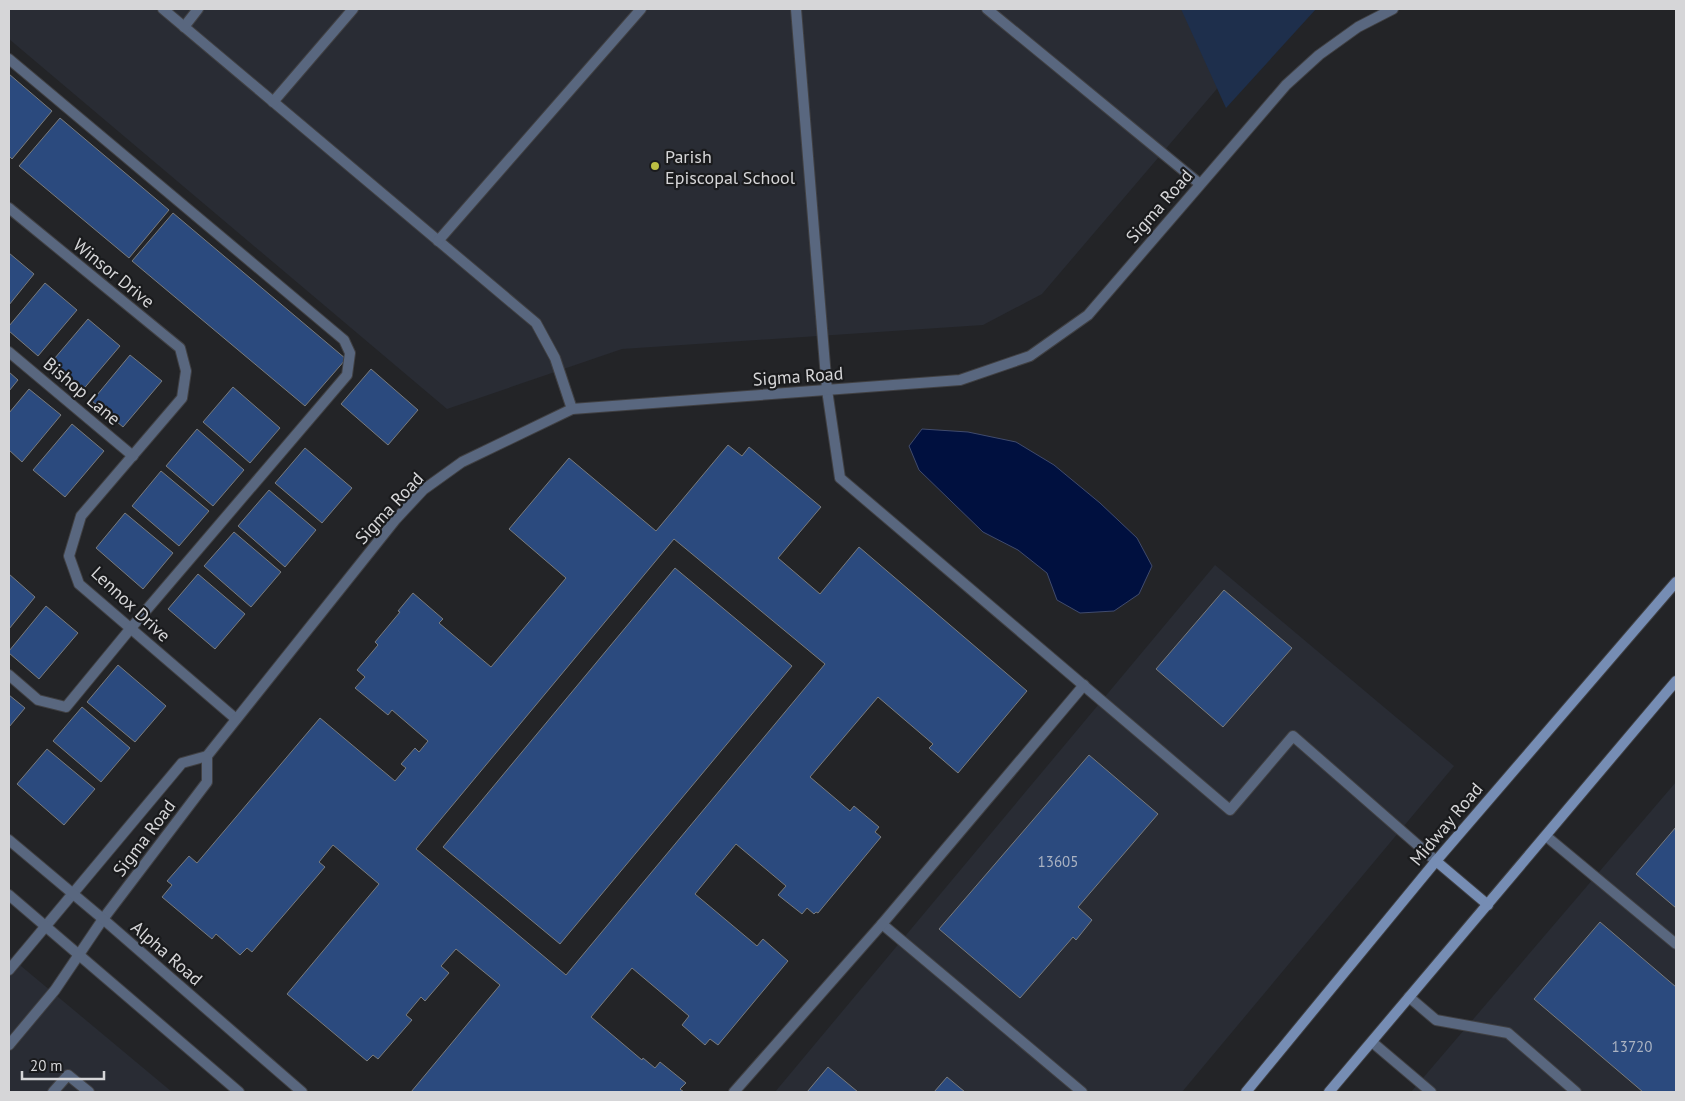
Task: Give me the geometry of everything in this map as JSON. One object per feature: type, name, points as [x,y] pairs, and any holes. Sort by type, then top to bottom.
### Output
[{"type":"main road","name":"Midway Road","points":[[1246,1092],[1436,861],[1676,582]]},
{"type":"main road","points":[[1329,1092],[1676,681]]},
{"type":"main road","points":[[1436,861],[1488,905]]},
{"type":"street","points":[[163,9],[536,323],[555,358],[572,409]]},
{"type":"street","points":[[184,27],[198,9]]},
{"type":"street","points":[[273,102],[353,9]]},
{"type":"street","points":[[438,241],[641,9]]},
{"type":"street","points":[[796,9],[827,390],[840,478],[1230,810],[1293,736],[1436,861]]},
{"type":"street","points":[[987,9],[1200,184]]},
{"type":"street","name":"Sigma Road","points":[[9,1045],[55,990],[103,919],[206,782],[207,756],[396,519],[424,490],[462,462],[572,409],[960,380],[1030,356],[1088,315],[1286,85],[1319,55],[1358,27],[1393,9]]},
{"type":"street","points":[[9,59],[344,340],[350,352],[347,375],[66,707],[38,700],[9,675]]},
{"type":"street","name":"Winsor Drive","points":[[9,208],[180,348],[186,371]]},
{"type":"street","name":"Bishop Lane","points":[[9,352],[134,456]]},
{"type":"street","name":"Lennox Drive","points":[[186,371],[182,398],[81,516],[69,556],[80,584],[236,719]]},
{"type":"street","points":[[734,1092],[882,924],[1084,684]]},
{"type":"street","name":"Sigma Road","points":[[9,970],[182,763],[207,756]]},
{"type":"street","points":[[1546,836],[1676,944]]},
{"type":"street","name":"Alpha Road","points":[[9,840],[302,1092]]},
{"type":"street","points":[[9,895],[239,1092]]},
{"type":"street","points":[[882,924],[1082,1092]]},
{"type":"street","points":[[1409,997],[1436,1020],[1508,1033],[1576,1092]]},
{"type":"street","points":[[1372,1042],[1431,1092]]},
{"type":"street","points":[[53,1092],[68,1075],[89,1092]]},
{"type":"shaded area","name":"Parish Episcopal School","points":[[9,9],[1285,9],[1042,294],[983,325],[622,349],[447,409],[9,39]]},
{"type":"shaded area","points":[[1181,9],[1316,9],[1226,108]]},
{"type":"shaded area","points":[[922,429],[968,432],[1016,442],[1054,465],[1100,503],[1137,538],[1152,566],[1139,594],[1114,611],[1080,613],[1057,600],[1047,573],[1018,550],[983,532],[919,470],[909,446]]},
{"type":"shaded area","points":[[1215,565],[1454,766],[1182,1092],[775,1092]]},
{"type":"shaded area","points":[[1676,782],[1676,1092],[1411,1092]]},
{"type":"shaded area","points":[[9,956],[172,1092],[9,1092]]},
{"type":"building","points":[[9,74],[52,111],[12,159],[9,156]]},
{"type":"building","points":[[60,118],[169,210],[129,258],[19,166]]},
{"type":"building","points":[[173,213],[346,359],[305,406],[132,261]]},
{"type":"building","points":[[9,253],[34,274],[9,305]]},
{"type":"building","points":[[45,283],[77,310],[38,356],[9,331],[9,326]]},
{"type":"building","points":[[88,319],[120,346],[81,392],[49,365]]},
{"type":"building","points":[[130,355],[162,381],[123,427],[92,401]]},
{"type":"building","points":[[371,369],[418,410],[388,445],[341,404]]},
{"type":"building","points":[[9,372],[18,380],[9,391]]},
{"type":"building","points":[[233,387],[280,428],[250,463],[203,422]]},
{"type":"building","points":[[29,389],[61,415],[22,462],[9,450],[9,413]]},
{"type":"building","points":[[72,424],[104,451],[65,497],[33,470]]},
{"type":"building","points":[[197,429],[244,470],[213,506],[166,466]]},
{"type":"building","points":[[728,445],[742,456],[749,447],[821,507],[778,558],[820,594],[859,547],[1027,691],[958,773],[929,748],[933,744],[878,697],[810,777],[850,811],[854,806],[879,827],[875,832],[881,837],[818,913],[814,914],[807,908],[802,914],[778,895],[786,886],[736,844],[695,894],[757,946],[763,939],[788,961],[718,1045],[710,1039],[705,1045],[682,1025],[689,1016],[632,968],[591,1017],[642,1060],[643,1058],[655,1068],[660,1062],[686,1083],[680,1089],[684,1092],[411,1092],[500,985],[456,949],[441,966],[449,973],[425,1001],[421,997],[406,1015],[412,1020],[378,1059],[373,1055],[367,1061],[287,994],[379,884],[333,845],[319,862],[325,867],[252,952],[247,948],[240,955],[216,934],[212,939],[162,897],[172,885],[167,881],[189,856],[197,863],[320,718],[395,781],[406,768],[401,764],[415,748],[419,752],[428,741],[392,710],[388,715],[355,688],[365,677],[357,670],[378,645],[375,642],[413,593],[443,619],[439,623],[491,667],[566,578],[509,529],[569,458],[656,531]],"holes":[[[674,539],[825,664],[566,975],[416,849]]]},
{"type":"building","points":[[305,448],[352,488],[322,523],[275,483]]},
{"type":"building","points":[[161,471],[209,511],[179,546],[132,506]]},
{"type":"building","points":[[269,490],[316,530],[285,567],[238,526]]},
{"type":"building","points":[[125,513],[173,553],[143,589],[96,548]]},
{"type":"building","points":[[234,532],[281,572],[251,607],[204,566]]},
{"type":"building","points":[[675,568],[792,666],[560,944],[443,847]]},
{"type":"building","points":[[9,574],[35,597],[9,629]]},
{"type":"building","points":[[198,574],[245,614],[215,649],[168,609]]},
{"type":"building","points":[[1224,590],[1292,648],[1223,727],[1156,669]]},
{"type":"building","points":[[46,606],[78,633],[39,679],[9,651]]},
{"type":"building","points":[[118,665],[166,706],[135,742],[87,702]]},
{"type":"building","points":[[9,695],[25,708],[9,727]]},
{"type":"building","points":[[82,707],[130,748],[101,782],[53,741]]},
{"type":"building","points":[[47,749],[95,789],[64,825],[17,784]]},
{"type":"building","points":[[1089,755],[1158,814],[1078,907],[1092,920],[1076,940],[1073,937],[1020,998],[939,929]]},
{"type":"building","points":[[1676,827],[1676,908],[1636,874]]},
{"type":"building","points":[[1600,922],[1676,987],[1676,1092],[1643,1092],[1534,999]]},
{"type":"building","points":[[828,1067],[858,1092],[807,1092]]},
{"type":"building","points":[[947,1077],[965,1092],[934,1092]]},
{"type":"place","name":"Parish Episcopal School","points":[[655,166]]}]
